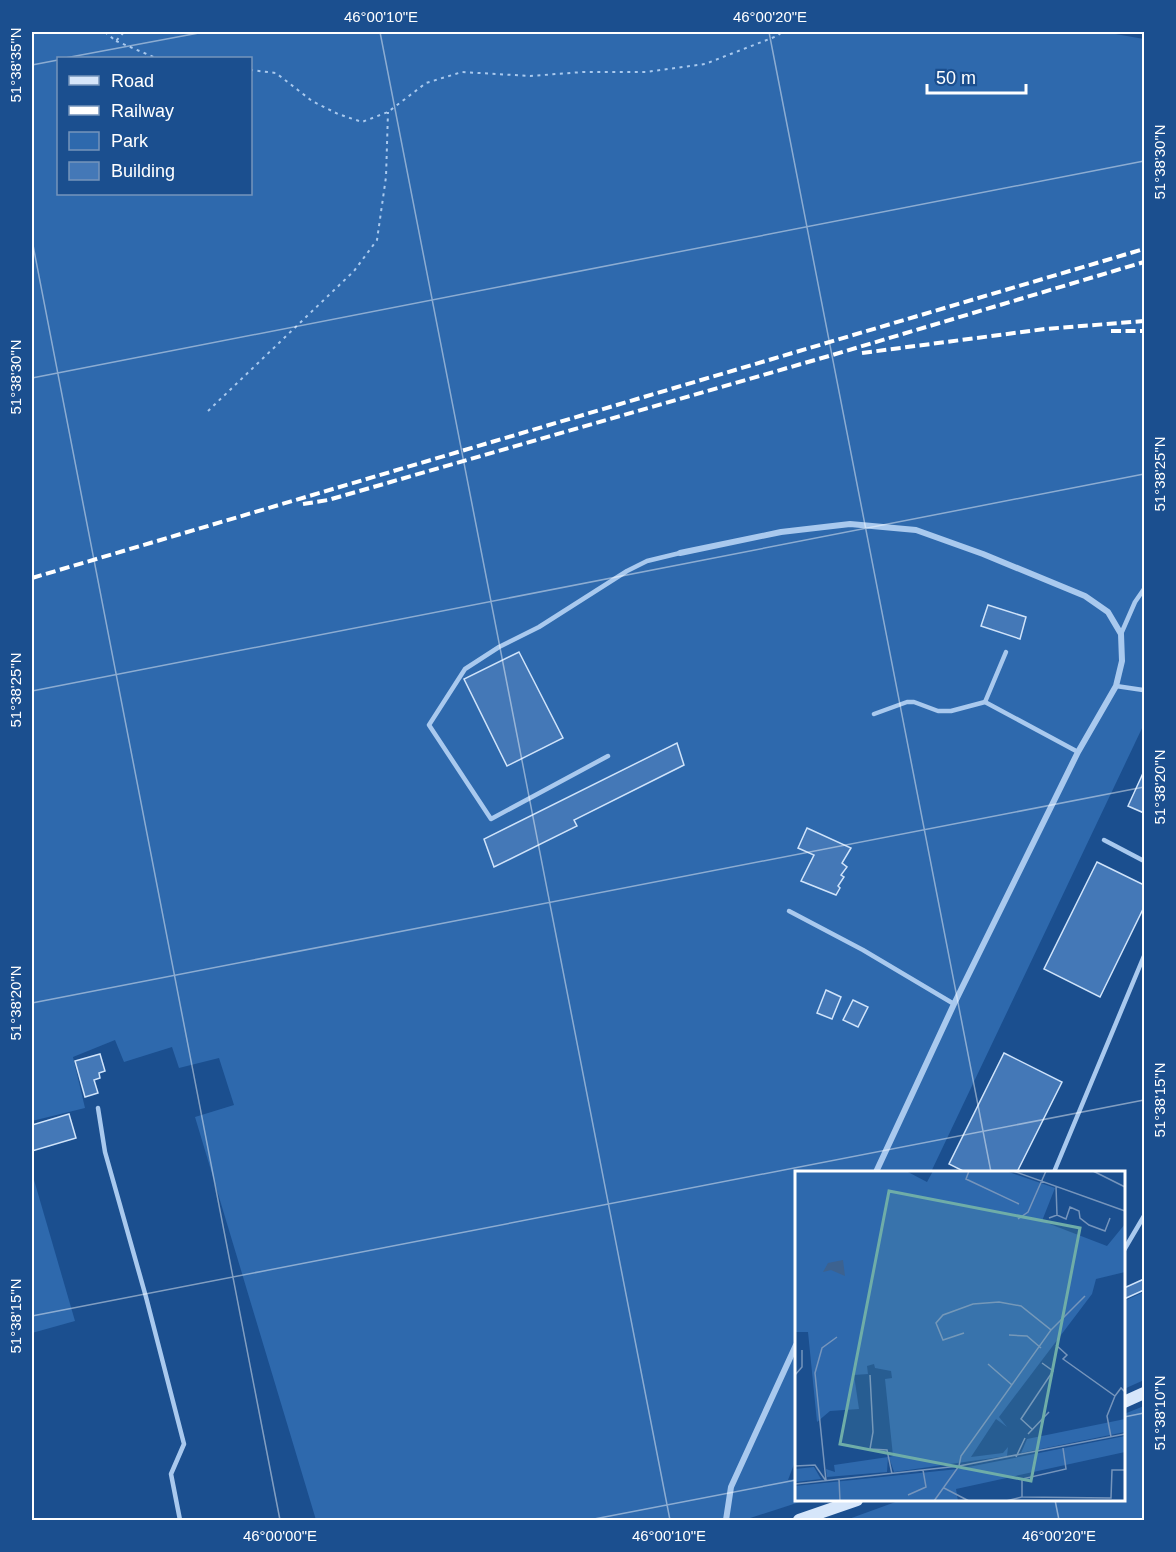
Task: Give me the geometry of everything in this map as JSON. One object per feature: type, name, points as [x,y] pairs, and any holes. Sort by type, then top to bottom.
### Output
[{"type":"main road","points":[[1125,1402],[1144,1393]]},
{"type":"main road","points":[[799,1521],[854,1501]]},
{"type":"street","points":[[680,553],[781,532],[850,524],[916,530],[983,554],[1085,596],[1108,612],[1121,634],[1122,661],[1116,686],[1078,752],[954,1004],[877,1171]]},
{"type":"street","points":[[726,1521],[730,1487],[795,1347]]},
{"type":"lane","points":[[608,756],[491,819],[429,725],[465,669],[500,647],[539,627],[627,571],[647,561],[680,553]]},
{"type":"lane","points":[[1121,634],[1135,602],[1144,590]]},
{"type":"lane","points":[[985,702],[1006,652]]},
{"type":"lane","points":[[1116,686],[1143,690]]},
{"type":"lane","points":[[874,714],[907,702],[914,702],[938,711],[951,711],[985,702],[1078,752]]},
{"type":"lane","points":[[1104,840],[1144,861]]},
{"type":"lane","points":[[789,911],[863,950],[954,1004]]},
{"type":"lane","points":[[1055,1171],[1144,956]]},
{"type":"lane","points":[[98,1108],[105,1152],[184,1444],[171,1474],[180,1521]]},
{"type":"lane","points":[[1125,1245],[1144,1216]]},
{"type":"path","points":[[105,32],[117,41],[154,57]]},
{"type":"path","points":[[117,41],[124,32]]},
{"type":"path","points":[[252,70],[276,73],[312,101],[338,114],[362,122],[388,112],[426,83],[462,72],[530,76],[583,72],[646,72],[705,64],[782,32]]},
{"type":"path","points":[[208,411],[354,271],[377,240],[386,177],[388,112]]},
{"type":"green space","points":[[32,32],[1104,32],[1144,39],[1144,724],[931,1171],[795,1171],[795,1462],[788,1480],[795,1479],[795,1501],[803,1501],[744,1520],[316,1520],[195,1117],[234,1105],[219,1058],[179,1068],[172,1047],[124,1062],[115,1040],[73,1057],[85,1108],[32,1121]]},
{"type":"green space","points":[[32,1173],[75,1321],[32,1333]]},
{"type":"green space","points":[[1144,1292],[1144,1380],[1125,1389],[1125,1301]]},
{"type":"green space","points":[[1144,1406],[1144,1520],[846,1520],[898,1501],[1125,1501],[1125,1414]]},
{"type":"building","points":[[988,605],[1026,617],[1020,639],[981,626]]},
{"type":"building","points":[[519,652],[563,738],[507,766],[464,679]]},
{"type":"building","points":[[677,743],[684,765],[574,820],[577,826],[494,867],[484,839]]},
{"type":"building","points":[[1144,771],[1144,813],[1128,806]]},
{"type":"building","points":[[807,828],[851,848],[842,863],[847,867],[841,875],[844,877],[838,886],[840,888],[836,895],[801,881],[814,855],[798,848]]},
{"type":"building","points":[[1097,862],[1144,885],[1144,907],[1100,997],[1044,969]]},
{"type":"building","points":[[826,990],[841,997],[832,1019],[817,1013]]},
{"type":"building","points":[[853,1000],[868,1007],[858,1027],[843,1020]]},
{"type":"building","points":[[1004,1053],[1062,1082],[1018,1171],[963,1171],[949,1164]]},
{"type":"building","points":[[100,1054],[105,1071],[99,1073],[100,1078],[94,1080],[98,1093],[85,1097],[75,1061]]},
{"type":"building","points":[[69,1114],[76,1138],[32,1151],[32,1125]]},
{"type":"building","points":[[1144,1279],[1144,1290],[1125,1299],[1125,1288]]},
{"type":"railway","points":[[32,578],[1144,249]]},
{"type":"railway","points":[[303,504],[328,500],[829,356],[1144,262]]},
{"type":"railway","points":[[862,353],[1045,329],[1144,321]]},
{"type":"railway","points":[[1111,331],[1144,331]]}]
